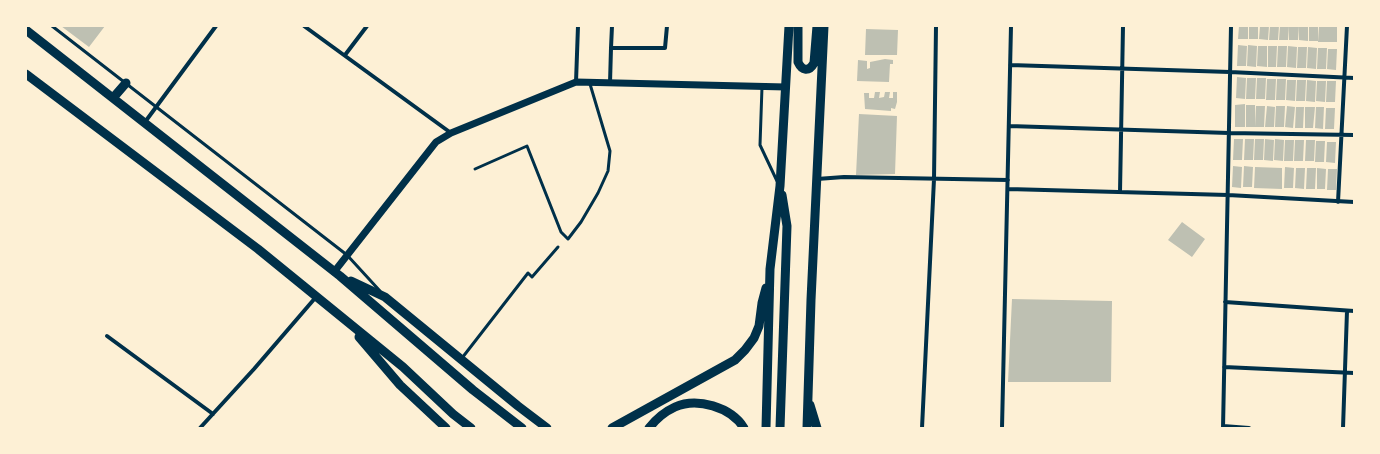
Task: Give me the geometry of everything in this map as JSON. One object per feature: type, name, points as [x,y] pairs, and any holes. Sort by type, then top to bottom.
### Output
[{"type":"main road","points":[[766,428],[770,269],[780,186],[789,26]]},
{"type":"main road","points":[[798,26],[798,62],[800,67],[808,70],[814,63],[817,26]]},
{"type":"main road","points":[[807,428],[811,300],[824,26]]},
{"type":"main road","points":[[26,30],[337,274],[473,390],[522,428]]},
{"type":"main road","points":[[26,74],[258,249],[403,367],[453,414],[471,428]]},
{"type":"main road","points":[[113,98],[126,82]]},
{"type":"main road","points":[[780,186],[788,226],[780,428]]},
{"type":"main road","points":[[612,428],[735,360],[746,350],[754,338],[759,326],[762,303],[770,269]]},
{"type":"main road","points":[[337,274],[385,296],[518,406],[547,428]]},
{"type":"main road","points":[[345,320],[400,385],[446,428]]},
{"type":"main road","points":[[807,398],[817,428]]},
{"type":"main road","points":[[649,428],[658,417],[676,406],[693,403],[715,406],[731,414],[744,428]]},
{"type":"street","points":[[144,123],[216,26]]},
{"type":"street","points":[[304,26],[451,133]]},
{"type":"street","points":[[344,55],[367,26]]},
{"type":"street","points":[[576,82],[578,26]]},
{"type":"street","points":[[610,82],[612,26]]},
{"type":"street","points":[[611,48],[666,48],[666,26]]},
{"type":"street","points":[[922,428],[934,179],[936,26]]},
{"type":"street","points":[[1002,428],[1011,26]]},
{"type":"street","points":[[1120,192],[1123,26]]},
{"type":"street","points":[[1232,26],[1225,302],[1224,427],[1249,428]]},
{"type":"street","points":[[1338,202],[1347,26]]},
{"type":"street","points":[[1010,65],[1230,72],[1354,78]]},
{"type":"street","points":[[337,274],[347,255],[436,142],[451,133],[576,82],[786,87]]},
{"type":"street","points":[[1009,126],[1229,133],[1354,135]]},
{"type":"street","points":[[817,179],[844,177],[1008,180]]},
{"type":"street","points":[[1008,189],[1228,195],[1354,202]]},
{"type":"street","points":[[200,428],[317,297]]},
{"type":"street","points":[[1225,302],[1354,311]]},
{"type":"street","points":[[1343,428],[1347,311]]},
{"type":"street","points":[[107,336],[213,414]]},
{"type":"street","points":[[1224,367],[1354,373]]},
{"type":"lane","points":[[52,26],[347,255],[385,296]]},
{"type":"lane","points":[[475,169],[527,146],[561,232],[568,239],[581,222],[598,193],[608,171],[610,151],[606,133],[589,82]]},
{"type":"lane","points":[[762,87],[760,145],[780,186]]},
{"type":"lane","points":[[461,359],[528,273],[532,277],[558,247]]},
{"type":"building","points":[[61,26],[105,26],[89,47]]},
{"type":"building","points":[[1239,26],[1248,26],[1248,39],[1238,39]]},
{"type":"building","points":[[1249,26],[1258,26],[1258,39],[1249,39]]},
{"type":"building","points":[[1260,26],[1269,26],[1268,40],[1259,39]]},
{"type":"building","points":[[1270,26],[1279,26],[1278,40],[1269,40]]},
{"type":"building","points":[[1280,26],[1289,26],[1288,40],[1279,40]]},
{"type":"building","points":[[1289,26],[1299,26],[1298,40],[1289,40]]},
{"type":"building","points":[[1299,26],[1308,26],[1308,41],[1299,40]]},
{"type":"building","points":[[1309,26],[1318,26],[1318,41],[1309,41]]},
{"type":"building","points":[[1319,26],[1337,26],[1337,42],[1318,42]]},
{"type":"building","points":[[866,29],[898,30],[897,55],[865,55]]},
{"type":"building","points":[[1238,45],[1247,46],[1246,66],[1237,66]]},
{"type":"building","points":[[1248,45],[1257,46],[1256,67],[1247,66]]},
{"type":"building","points":[[1258,46],[1267,46],[1267,67],[1257,66]]},
{"type":"building","points":[[1268,46],[1277,46],[1276,67],[1268,67]]},
{"type":"building","points":[[1278,46],[1287,46],[1286,67],[1277,67]]},
{"type":"building","points":[[1288,46],[1297,47],[1296,68],[1287,67]]},
{"type":"building","points":[[1298,47],[1307,47],[1306,68],[1297,68]]},
{"type":"building","points":[[1308,47],[1317,48],[1316,69],[1307,68]]},
{"type":"building","points":[[1318,48],[1327,48],[1326,69],[1317,69]]},
{"type":"building","points":[[1328,49],[1337,49],[1336,70],[1327,69]]},
{"type":"building","points":[[885,59],[893,60],[893,64],[890,64],[889,82],[857,81],[858,60],[867,61],[867,69],[870,68],[870,62]]},
{"type":"building","points":[[1237,77],[1246,78],[1245,99],[1236,98]]},
{"type":"building","points":[[1247,78],[1256,78],[1255,99],[1246,99]]},
{"type":"building","points":[[1257,78],[1266,78],[1265,99],[1256,99]]},
{"type":"building","points":[[1267,79],[1276,79],[1275,100],[1266,100]]},
{"type":"building","points":[[1277,79],[1286,79],[1285,100],[1276,100]]},
{"type":"building","points":[[1287,80],[1296,80],[1295,101],[1286,100]]},
{"type":"building","points":[[1297,80],[1306,80],[1305,101],[1296,101]]},
{"type":"building","points":[[1307,80],[1316,81],[1315,102],[1306,101]]},
{"type":"building","points":[[1317,81],[1326,81],[1325,102],[1316,101]]},
{"type":"building","points":[[1327,81],[1336,81],[1335,102],[1326,102]]},
{"type":"building","points":[[875,92],[880,92],[879,98],[884,97],[885,92],[890,92],[889,98],[893,98],[893,92],[897,92],[895,109],[891,108],[891,111],[865,109],[864,93],[869,93],[869,98],[874,98]]},
{"type":"building","points":[[1245,104],[1245,127],[1235,127],[1235,105]]},
{"type":"building","points":[[1246,105],[1255,105],[1255,127],[1246,127]]},
{"type":"building","points":[[1256,106],[1265,106],[1264,127],[1255,127]]},
{"type":"building","points":[[1267,106],[1275,107],[1274,127],[1265,127]]},
{"type":"building","points":[[1276,106],[1285,106],[1284,127],[1275,127]]},
{"type":"building","points":[[1287,106],[1295,107],[1293,128],[1285,127]]},
{"type":"building","points":[[1296,107],[1304,107],[1303,128],[1295,128]]},
{"type":"building","points":[[1305,107],[1315,107],[1313,128],[1305,128]]},
{"type":"building","points":[[1316,107],[1324,107],[1323,129],[1315,128]]},
{"type":"building","points":[[1326,108],[1335,108],[1334,129],[1325,129]]},
{"type":"building","points":[[859,114],[897,116],[895,174],[856,175]]},
{"type":"building","points":[[1234,139],[1243,139],[1242,160],[1233,160]]},
{"type":"building","points":[[1245,139],[1254,139],[1253,160],[1244,160]]},
{"type":"building","points":[[1255,139],[1264,139],[1263,160],[1254,160]]},
{"type":"building","points":[[1265,139],[1274,140],[1273,161],[1264,160]]},
{"type":"building","points":[[1275,139],[1284,140],[1283,161],[1274,160]]},
{"type":"building","points":[[1285,140],[1294,140],[1293,161],[1284,161]]},
{"type":"building","points":[[1295,140],[1304,140],[1303,161],[1294,161]]},
{"type":"building","points":[[1306,140],[1315,140],[1314,161],[1305,161]]},
{"type":"building","points":[[1316,141],[1325,141],[1324,162],[1315,162]]},
{"type":"building","points":[[1327,142],[1336,142],[1335,163],[1326,162]]},
{"type":"building","points":[[1233,166],[1242,167],[1241,188],[1232,187]]},
{"type":"building","points":[[1244,166],[1253,167],[1252,187],[1243,187]]},
{"type":"building","points":[[1255,167],[1282,168],[1282,189],[1254,188]]},
{"type":"building","points":[[1285,167],[1294,168],[1293,188],[1284,188]]},
{"type":"building","points":[[1296,168],[1305,168],[1304,189],[1295,188]]},
{"type":"building","points":[[1307,168],[1316,168],[1315,189],[1306,189]]},
{"type":"building","points":[[1317,168],[1326,169],[1325,189],[1317,189]]},
{"type":"building","points":[[1328,169],[1337,169],[1336,190],[1327,190]]},
{"type":"building","points":[[1182,222],[1205,239],[1192,257],[1168,240]]},
{"type":"building","points":[[1012,299],[1112,301],[1111,382],[1008,382]]}]
